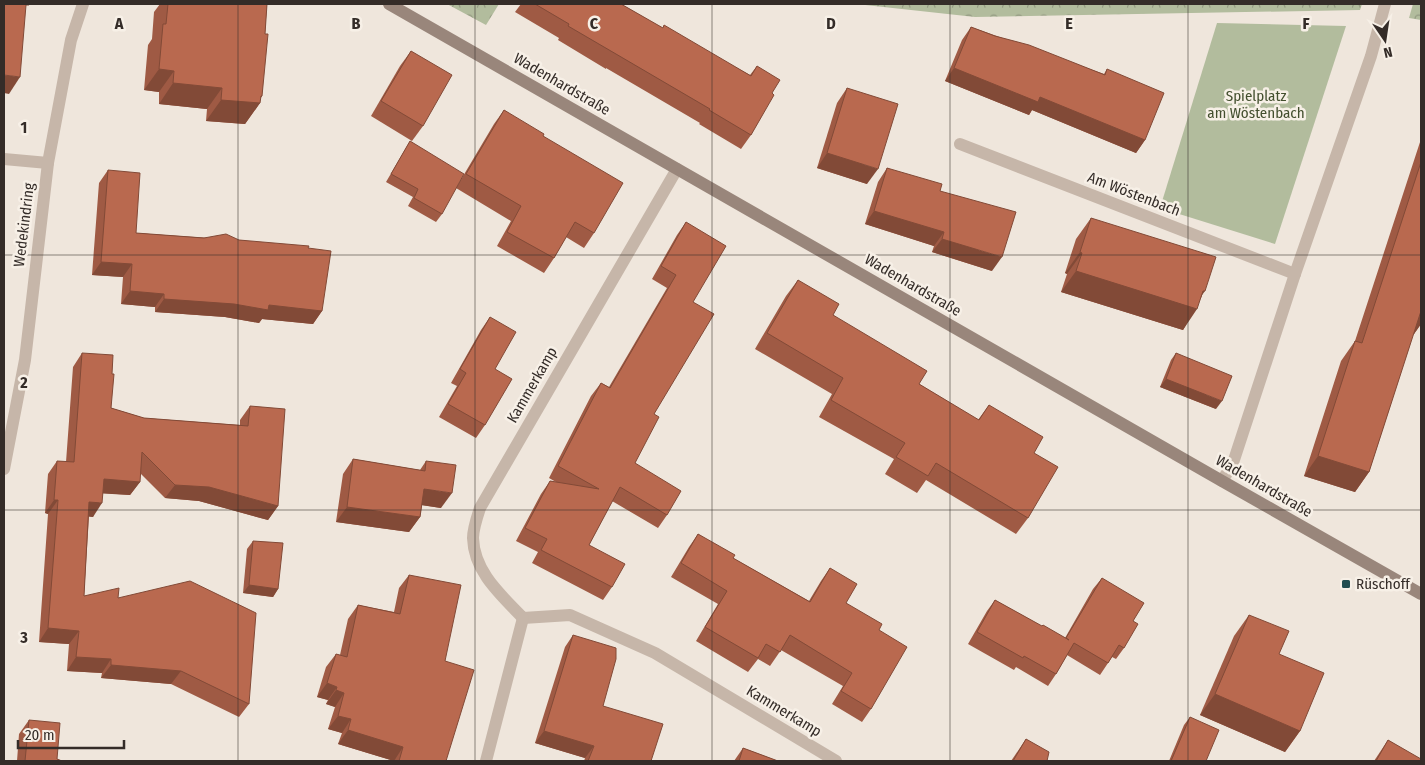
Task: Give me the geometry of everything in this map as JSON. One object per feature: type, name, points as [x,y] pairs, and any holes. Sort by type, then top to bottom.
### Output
[{"type":"street","name":"Wedekindring","points":[[4,469],[25,360],[48,163],[71,40],[83,4]]},
{"type":"street","name":"Wadenhardstraße","points":[[389,4],[1421,594]]},
{"type":"street","points":[[1222,481],[1233,463],[1295,274],[1371,56],[1385,4]]},
{"type":"street","name":"Am Wöstenbach","points":[[960,144],[1295,274]]},
{"type":"street","name":"Wedekindring","points":[[4,159],[48,163]]},
{"type":"street","name":"Kammerkamp","points":[[677,168],[480,508],[473,537],[477,562],[492,585],[523,618],[570,615],[655,653],[836,761]]},
{"type":"street","points":[[486,761],[523,618]]},
{"type":"green space","points":[[447,4],[499,4],[486,25]]},
{"type":"green space","points":[[856,4],[1362,4],[1360,10],[975,17]]},
{"type":"green space","points":[[1413,4],[1421,4],[1421,20],[1409,18]]},
{"type":"green space","name":"Spielplatz am Wöstenbach","points":[[1217,23],[1346,26],[1275,244],[1160,208]]},
{"type":"building","points":[[4,4],[29,4],[26,5],[20,77],[4,75]]},
{"type":"building","points":[[168,4],[267,4],[265,34],[268,34],[260,103],[221,100],[222,88],[173,83],[174,71],[159,69],[163,24],[166,24]]},
{"type":"building","points":[[535,4],[621,4],[663,28],[664,25],[751,76],[757,66],[780,80],[772,93],[774,95],[751,135],[568,26],[569,24]]},
{"type":"building","points":[[971,27],[1029,45],[1105,75],[1107,69],[1164,93],[1145,140],[1040,97],[1038,102],[954,68]]},
{"type":"building","points":[[411,51],[452,75],[423,126],[381,101]]},
{"type":"building","points":[[847,88],[898,104],[878,169],[827,153]]},
{"type":"building","points":[[504,110],[544,134],[543,136],[623,183],[594,233],[575,222],[554,258],[507,232],[521,206],[466,174]]},
{"type":"building","points":[[410,141],[464,174],[442,214],[414,198],[418,189],[391,174]]},
{"type":"building","points":[[1421,162],[1421,311],[1369,472],[1318,456],[1355,341],[1362,343]]},
{"type":"building","points":[[887,168],[942,184],[940,191],[1016,212],[1002,257],[942,239],[944,232],[874,211]]},
{"type":"building","points":[[108,170],[140,173],[136,233],[204,238],[226,234],[239,240],[309,246],[308,248],[331,251],[322,311],[269,305],[268,310],[234,304],[164,299],[164,294],[130,291],[132,264],[101,262]]},
{"type":"building","points":[[1091,218],[1216,257],[1197,309],[1076,271]]},
{"type":"building","points":[[686,222],[726,246],[693,302],[714,314],[654,414],[659,417],[635,463],[681,491],[667,515],[620,487],[589,545],[625,564],[612,587],[541,550],[547,539],[525,528],[550,481],[599,489],[558,466],[601,383],[610,388],[676,275],[661,266]]},
{"type":"building","points":[[798,280],[839,304],[833,315],[927,371],[919,384],[979,420],[989,405],[1043,437],[1034,453],[1058,467],[1028,518],[936,463],[928,476],[896,457],[905,443],[831,400],[843,378],[767,333]]},
{"type":"building","points":[[490,317],[516,332],[495,369],[512,379],[485,425],[448,404],[466,373],[460,369]]},
{"type":"building","points":[[82,353],[113,355],[112,374],[114,374],[111,408],[144,418],[248,426],[250,406],[285,409],[278,506],[209,487],[175,485],[142,452],[140,482],[104,479],[102,503],[89,502],[84,596],[119,588],[118,598],[190,581],[256,613],[249,704],[181,671],[111,665],[111,659],[76,657],[79,631],[48,628],[58,500],[54,500],[57,461],[74,462]]},
{"type":"building","points":[[1176,353],[1232,376],[1222,401],[1166,379]]},
{"type":"building","points":[[353,459],[425,471],[426,461],[456,465],[452,493],[424,489],[420,517],[347,507]]},
{"type":"building","points":[[698,534],[735,555],[733,558],[810,602],[830,568],[857,584],[846,603],[882,624],[879,630],[907,647],[871,709],[841,691],[852,673],[790,635],[780,652],[766,644],[758,658],[705,627],[727,591],[681,563]]},
{"type":"building","points":[[253,541],[283,543],[278,589],[249,585]]},
{"type":"building","points":[[409,575],[461,585],[445,661],[474,670],[446,761],[399,761],[403,747],[348,730],[351,719],[338,716],[344,693],[336,690],[337,687],[327,683],[336,654],[347,657],[358,605],[400,614]]},
{"type":"building","points":[[1102,578],[1144,603],[1133,621],[1138,624],[1124,648],[1119,645],[1108,663],[1074,643],[1056,674],[977,632],[995,600],[1069,640],[1066,638]]},
{"type":"building","points":[[1249,615],[1289,631],[1279,654],[1324,673],[1300,731],[1215,694]]},
{"type":"building","points":[[573,635],[616,648],[616,659],[603,706],[663,724],[651,761],[588,761],[594,746],[544,731]]},
{"type":"building","points":[[1190,717],[1219,730],[1206,761],[1171,761]]},
{"type":"building","points":[[29,720],[60,723],[57,759],[62,761],[25,761]]},
{"type":"building","points":[[1026,739],[1049,752],[1047,761],[1013,761]]},
{"type":"building","points":[[1388,740],[1421,759],[1421,761],[1376,761]]},
{"type":"building","points":[[743,748],[778,761],[739,761]]},
{"type":"place","name":"Rüschoff","points":[[1346,584]]}]
